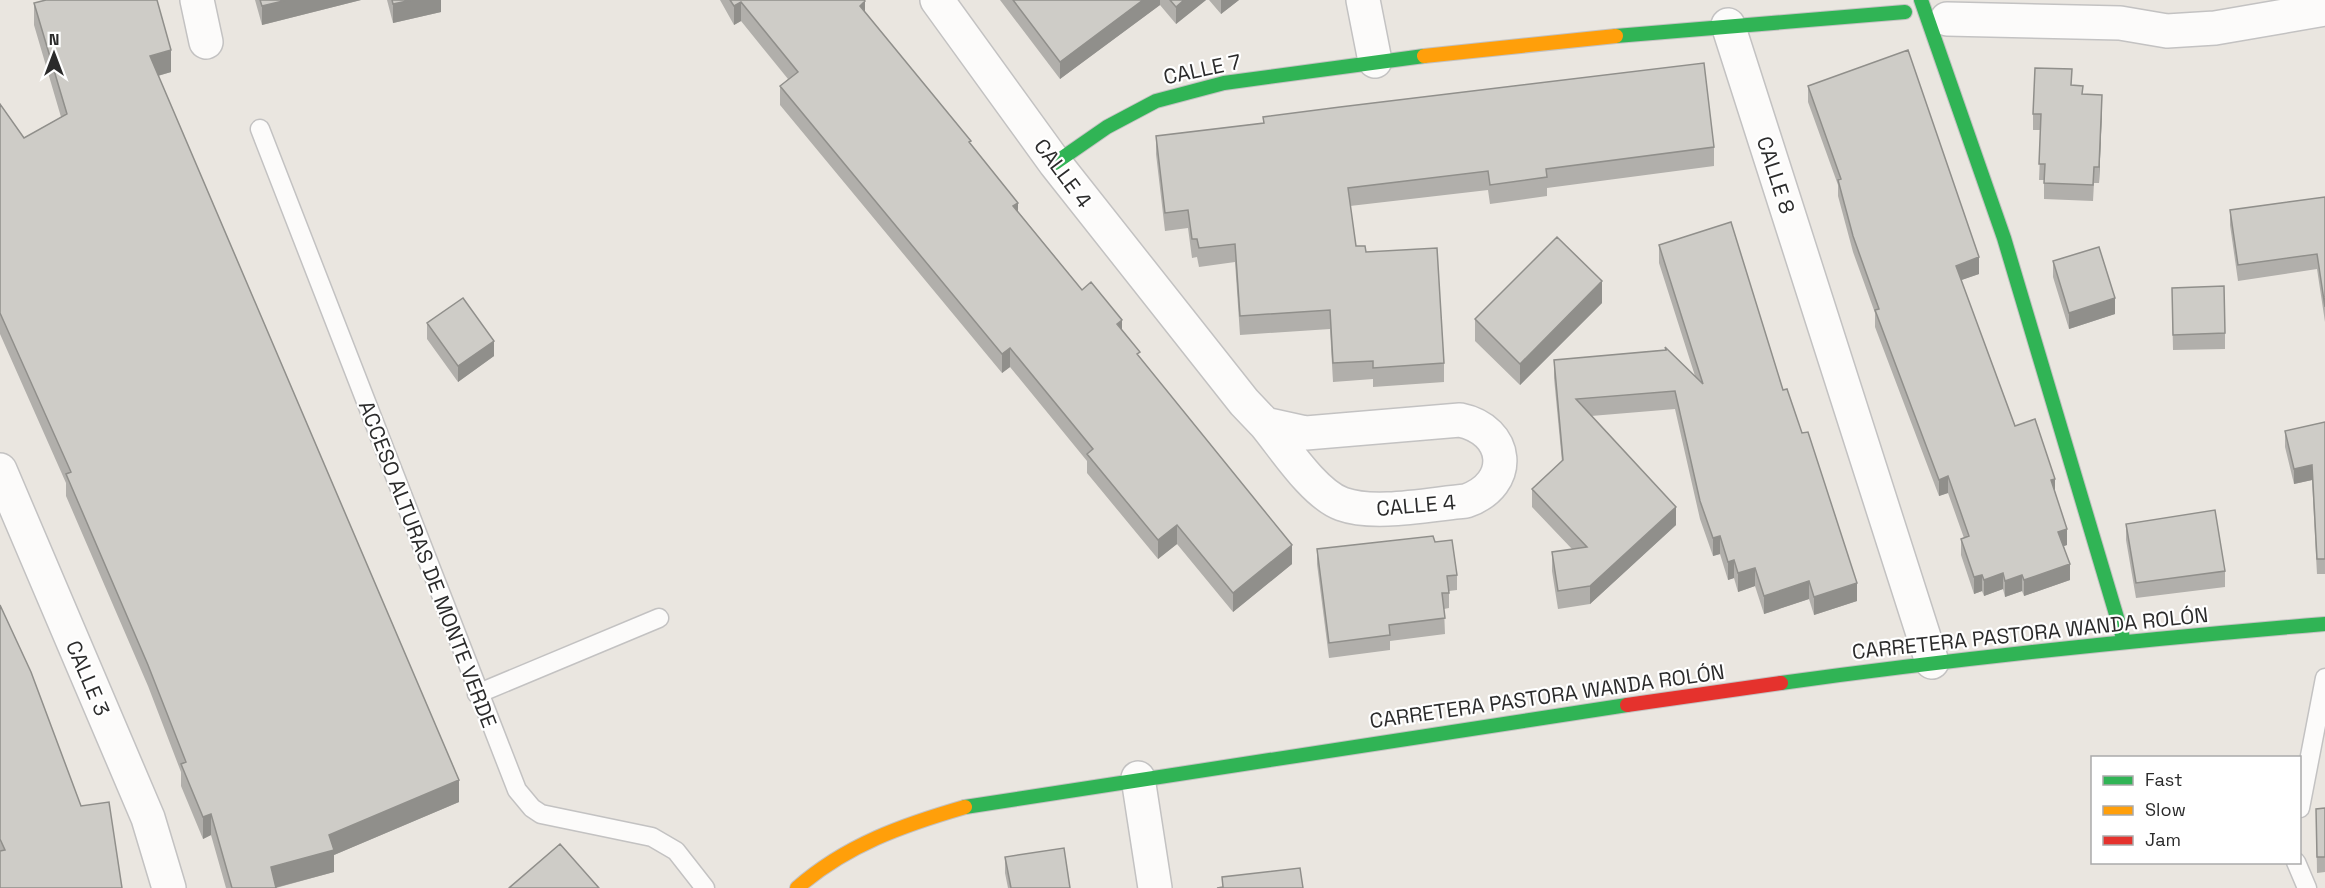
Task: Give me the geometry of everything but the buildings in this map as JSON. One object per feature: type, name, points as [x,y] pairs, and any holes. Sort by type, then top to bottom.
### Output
[{"type":"street","points":[[197,0],[206,42]]},
{"type":"street","name":"CALLE 4","points":[[937,0],[1055,163],[1244,402],[1321,490],[1340,504],[1364,509],[1466,501],[1490,488],[1497,477],[1500,464],[1499,450],[1485,429],[1460,420],[1306,433],[1264,424]]},
{"type":"street","points":[[1363,0],[1376,61],[1728,25],[1905,12]]},
{"type":"street","points":[[1921,0],[1987,184],[2058,412],[2124,641]]},
{"type":"street","points":[[1947,20],[2120,23],[2167,31],[2215,28],[2325,9]]},
{"type":"street","name":"CALLE 8","points":[[1728,25],[1932,663]]},
{"type":"street","name":"CALLE 7","points":[[1055,163],[1107,127],[1156,100],[1224,83],[1376,61]]},
{"type":"street","name":"CALLE 3","points":[[0,470],[148,818],[169,888]]},
{"type":"street","name":"CARRETERA PASTORA WANDA ROLÓN","points":[[798,888],[812,874],[844,852],[921,819],[965,807],[1525,719],[1932,663],[2124,641],[2325,624]]},
{"type":"street","points":[[1138,778],[1155,888]]},
{"type":"lane","name":"ACCESO ALTURAS DE MONTE VERDE","points":[[260,129],[511,779],[532,808],[551,817],[652,837],[676,852],[705,888]]},
{"type":"lane","points":[[477,694],[658,618]]},
{"type":"lane","points":[[2301,803],[2325,678]]},
{"type":"lane","points":[[2297,864],[2307,888]]},
{"type":"traffic: fast","points":[[1921,0],[2004,238],[2124,641]]},
{"type":"traffic: fast","points":[[1616,36],[1905,12]]},
{"type":"traffic: fast","points":[[1055,163],[1107,127],[1156,101],[1224,83],[1424,56]]},
{"type":"traffic: fast","points":[[1781,683],[2053,650],[2325,624]]},
{"type":"traffic: fast","points":[[965,807],[1627,705]]},
{"type":"traffic: slow","points":[[1424,56],[1616,36]]},
{"type":"traffic: slow","points":[[797,888],[855,848],[919,821],[965,807]]},
{"type":"traffic: jam","points":[[1627,705],[1781,683]]}]
